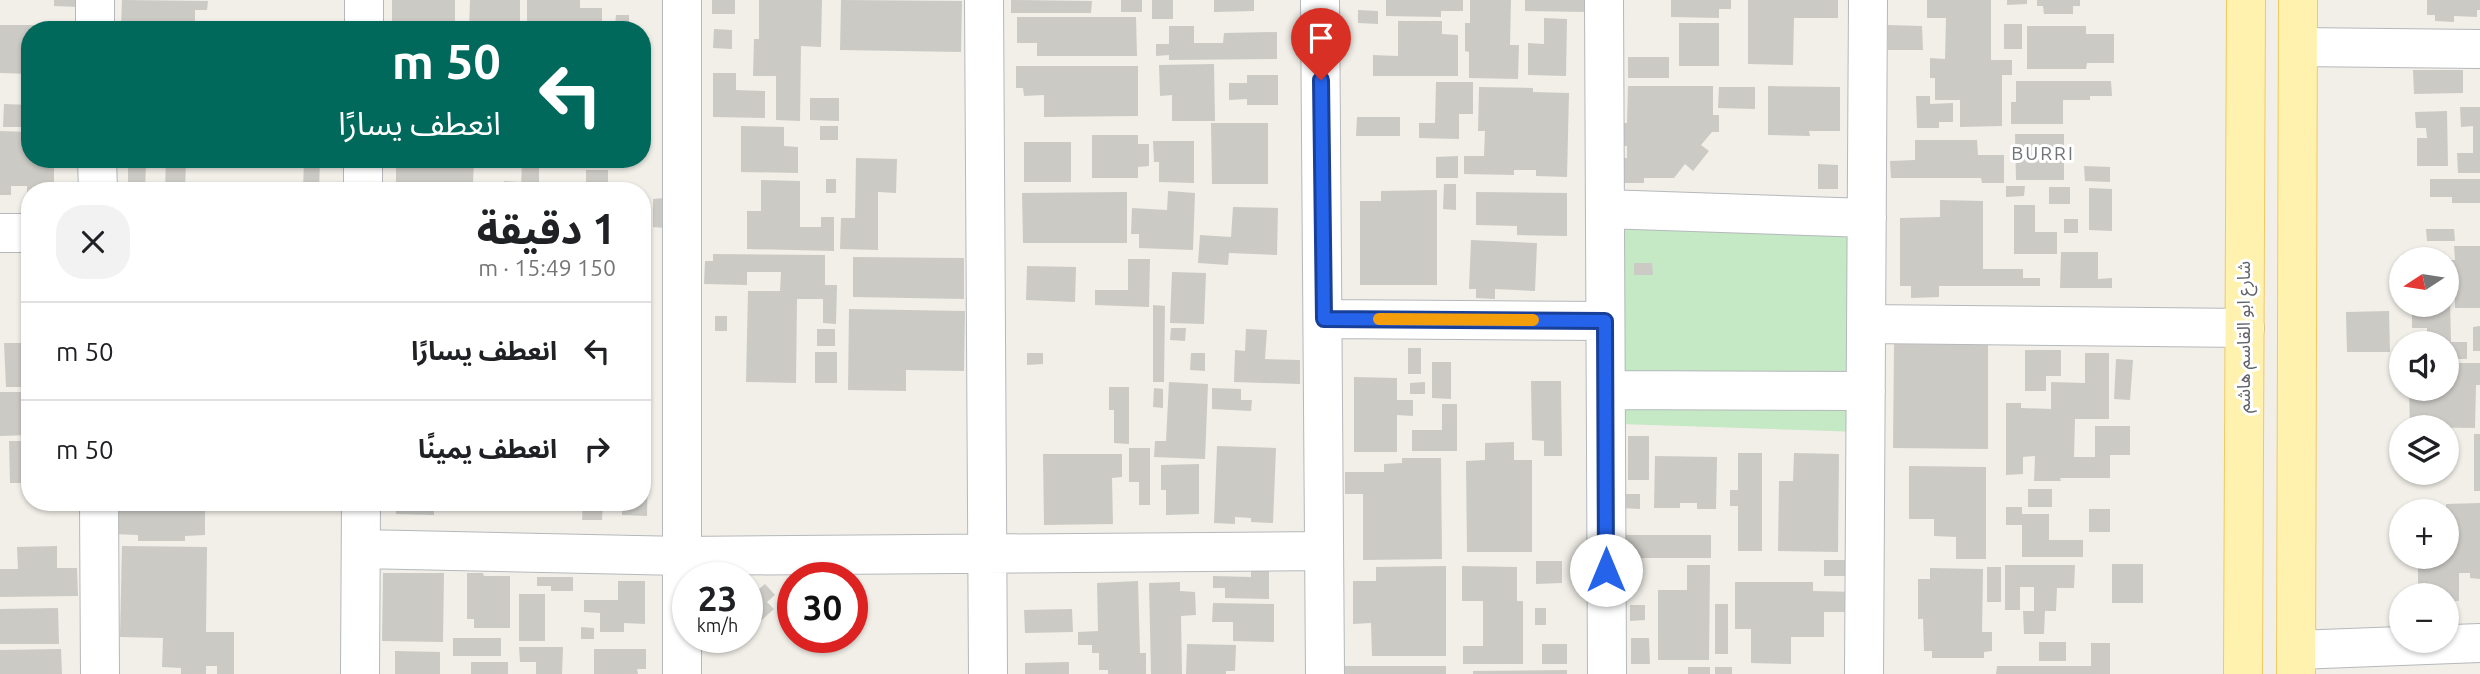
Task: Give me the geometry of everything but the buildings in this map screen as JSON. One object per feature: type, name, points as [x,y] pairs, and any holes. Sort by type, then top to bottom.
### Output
[{"type":"main road","name":"شارع ابو القاسم هاشم","points":[[2243,674],[2246,0]]},
{"type":"main road","points":[[2296,662],[2298,0]]},
{"type":"street","points":[[95,0],[96,21]]},
{"type":"street","points":[[364,0],[364,21]]},
{"type":"street","points":[[682,0],[682,674]]},
{"type":"street","points":[[984,0],[988,674]]},
{"type":"street","points":[[1320,0],[1325,674]]},
{"type":"street","points":[[1604,0],[1606,674]]},
{"type":"street","points":[[1864,674],[1868,0]]},
{"type":"street","points":[[2298,47],[2480,49]]},
{"type":"street","points":[[1605,209],[1867,218]]},
{"type":"street","points":[[0,233],[21,233]]},
{"type":"street","points":[[1324,319],[1605,321]]},
{"type":"street","points":[[1866,324],[2245,328]]},
{"type":"street","points":[[1606,390],[1866,391]]},
{"type":"street","points":[[99,511],[100,674]]},
{"type":"street","points":[[360,674],[361,511]]},
{"type":"street","points":[[361,549],[682,556],[1322,551]]},
{"type":"street","points":[[2296,662],[2480,643]]},
{"type":"green space","points":[[1623,221],[1869,224],[1861,432],[1620,424]]},
{"type":"slow traffic","points":[[1379,319],[1533,320]]},
{"type":"district","name":"BURRI","points":[[2043,153]]},
{"type":"route","points":[[1321,80],[1324,319],[1605,321],[1606,570]]}]
